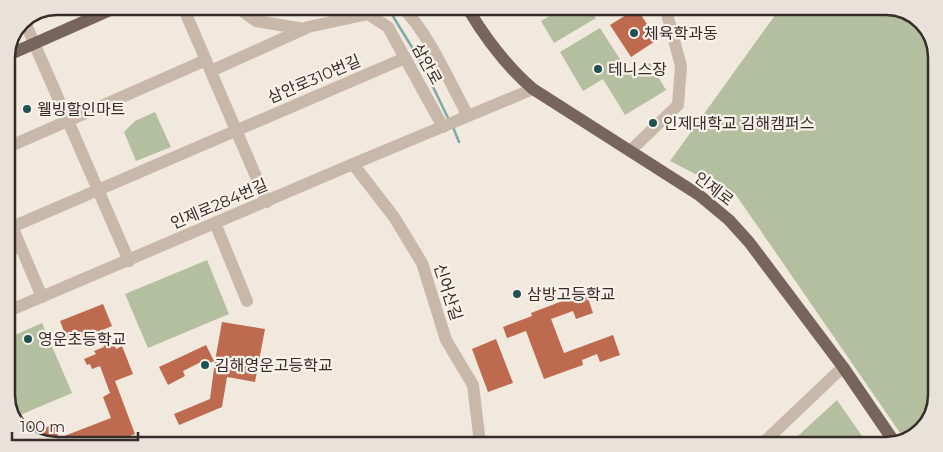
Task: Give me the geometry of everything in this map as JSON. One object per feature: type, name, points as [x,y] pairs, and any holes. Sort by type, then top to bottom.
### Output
[{"type":"main road","points":[[15,52],[99,15]]},
{"type":"main road","name":"인제로","points":[[472,15],[493,48],[514,73],[533,90],[699,195],[729,220],[749,242],[843,367],[891,437]]},
{"type":"street","points":[[186,15],[267,202]]},
{"type":"street","name":"삼안로","points":[[248,15],[256,21],[304,29],[363,15]]},
{"type":"street","name":"삼안로","points":[[370,15],[388,27],[444,126]]},
{"type":"street","name":"삼안로","points":[[410,15],[430,47],[464,118]]},
{"type":"street","points":[[630,151],[678,105],[682,66],[667,15]]},
{"type":"street","points":[[27,27],[129,261]]},
{"type":"street","points":[[15,144],[67,121],[304,29]]},
{"type":"street","name":"삼안로310번길","points":[[15,225],[405,58]]},
{"type":"street","points":[[464,118],[533,90]]},
{"type":"street","name":"인제로284번길","points":[[15,308],[464,118]]},
{"type":"street","name":"신어산길","points":[[353,164],[394,217],[422,263],[446,340],[473,385],[479,437]]},
{"type":"street","points":[[215,224],[246,300]]},
{"type":"street","points":[[15,234],[42,297]]},
{"type":"street","points":[[15,248],[20,246]]},
{"type":"street","points":[[769,437],[843,367]]},
{"type":"green space","points":[[552,15],[594,15],[596,18],[554,43],[541,21]]},
{"type":"green space","points":[[775,15],[886,15],[904,19],[914,25],[926,44],[928,54],[928,395],[924,413],[916,425],[901,434],[736,195],[670,161]]},
{"type":"green space","name":"테니스장","points":[[600,28],[630,75],[650,63],[666,90],[625,115],[603,79],[583,91],[560,52]]},
{"type":"green space","points":[[155,112],[171,147],[136,161],[124,132],[135,121]]},
{"type":"green space","points":[[207,260],[229,314],[148,348],[125,294]]},
{"type":"green space","points":[[42,323],[72,393],[20,415],[15,398],[15,335]]},
{"type":"green space","points":[[837,400],[863,437],[797,437]]},
{"type":"building","name":"체육학과동","points":[[626,15],[641,15],[657,40],[631,57],[610,25]]},
{"type":"building","points":[[586,292],[593,313],[576,319],[573,311],[551,319],[564,353],[613,335],[620,355],[600,362],[597,354],[582,360],[583,365],[544,379],[526,331],[507,338],[503,327],[532,316],[531,313]]},
{"type":"building","points":[[103,304],[112,326],[69,344],[60,321]]},
{"type":"building","points":[[222,322],[265,329],[255,382],[227,377],[222,407],[179,425],[174,414],[210,399]]},
{"type":"building","points":[[496,339],[513,383],[488,392],[472,349]]},
{"type":"building","points":[[113,341],[116,349],[122,346],[133,374],[115,381],[135,434],[127,437],[62,437],[111,418],[103,397],[110,393],[100,366],[92,369],[90,364],[87,365],[84,359],[96,354],[94,351],[104,347],[103,344]]},
{"type":"building","points":[[206,345],[214,361],[203,366],[201,362],[183,371],[185,376],[168,385],[159,367]]},
{"type":"building","points":[[54,424],[59,437],[40,433],[46,431],[44,428]]},
{"type":"waterway","points":[[392,15],[421,62],[449,120]]},
{"type":"waterway","points":[[453,127],[459,142]]},
{"type":"place","name":"체육학과동","points":[[634,33]]},
{"type":"place","name":"테니스장","points":[[598,69]]},
{"type":"place","name":"웰빙할인마트","points":[[27,109]]},
{"type":"place","name":"인제대학교 김해캠퍼스","points":[[653,123]]},
{"type":"place","name":"삼방고등학교","points":[[517,294]]},
{"type":"place","name":"영운초등학교","points":[[28,339]]},
{"type":"place","name":"김해영운고등학교","points":[[205,365]]}]
